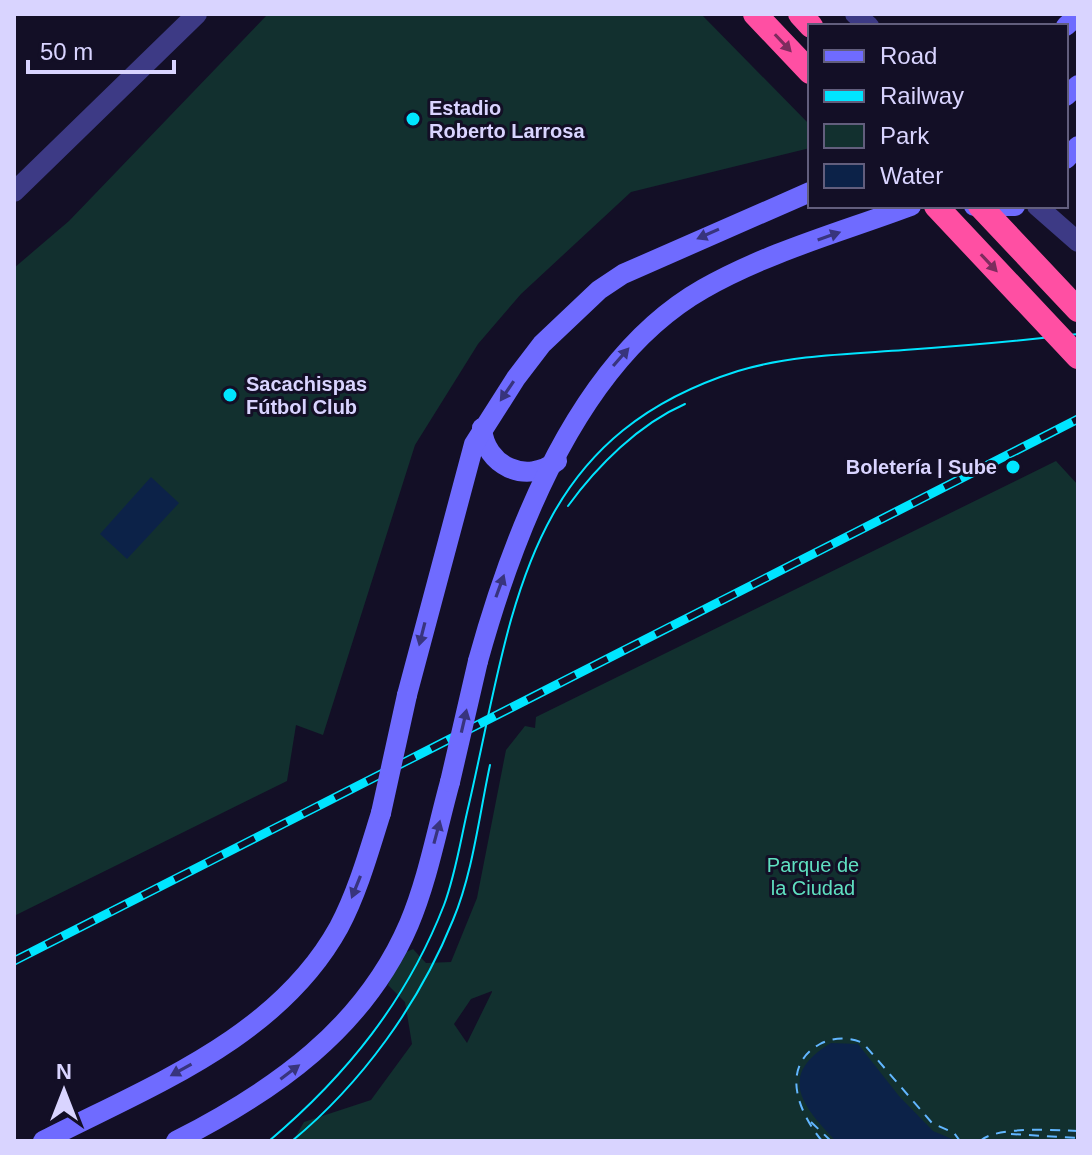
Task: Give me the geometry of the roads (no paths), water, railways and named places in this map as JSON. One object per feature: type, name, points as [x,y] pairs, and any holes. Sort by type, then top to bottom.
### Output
[{"type":"highway","points":[[755,14],[808,70]]},
{"type":"highway","points":[[938,208],[1078,357]]},
{"type":"highway","points":[[982,208],[1078,310]]},
{"type":"main road","points":[[43,1141],[220,1048],[288,995],[315,964],[339,927],[357,886],[381,813],[407,695],[461,482],[482,428],[542,344],[599,290],[673,250],[808,193]]},
{"type":"main road","points":[[176,1141],[273,1085],[319,1049],[364,1001],[389,965],[410,922],[450,782],[478,661],[514,547],[557,461],[619,357],[655,322],[700,290],[755,262],[905,208]]},
{"type":"main road","points":[[482,428],[491,454],[512,470],[532,472],[557,461]]},
{"type":"street","points":[[14,192],[197,14]]},
{"type":"street","points":[[1039,208],[1078,242]]},
{"type":"water","points":[[151,477],[179,503],[127,559],[100,534]]},
{"type":"water","points":[[831,1043],[858,1044],[899,1096],[933,1131],[957,1141],[836,1141],[813,1115],[800,1091],[804,1067]]},
{"type":"tram line","points":[[269,1141],[324,1090],[372,1034],[412,973],[429,940],[452,880],[516,601],[539,542],[570,488],[611,441],[666,401],[738,371],[758,366],[820,356],[1078,334]]},
{"type":"tram line","points":[[568,506],[620,448],[651,423],[685,404]]},
{"type":"tram line","points":[[292,1141],[365,1068],[406,1012],[423,982],[460,902],[471,863],[490,765]]},
{"type":"railway","points":[[14,961],[1078,419]]},
{"type":"place","name":"Estadio Roberto Larrosa","points":[[413,119]]},
{"type":"place","name":"Sacachispas Fútbol Club","points":[[230,395]]},
{"type":"place","name":"Boletería | Sube","points":[[1013,467]]},
{"type":"park label","name":"Parque de la Ciudad","points":[[813,876]]}]
